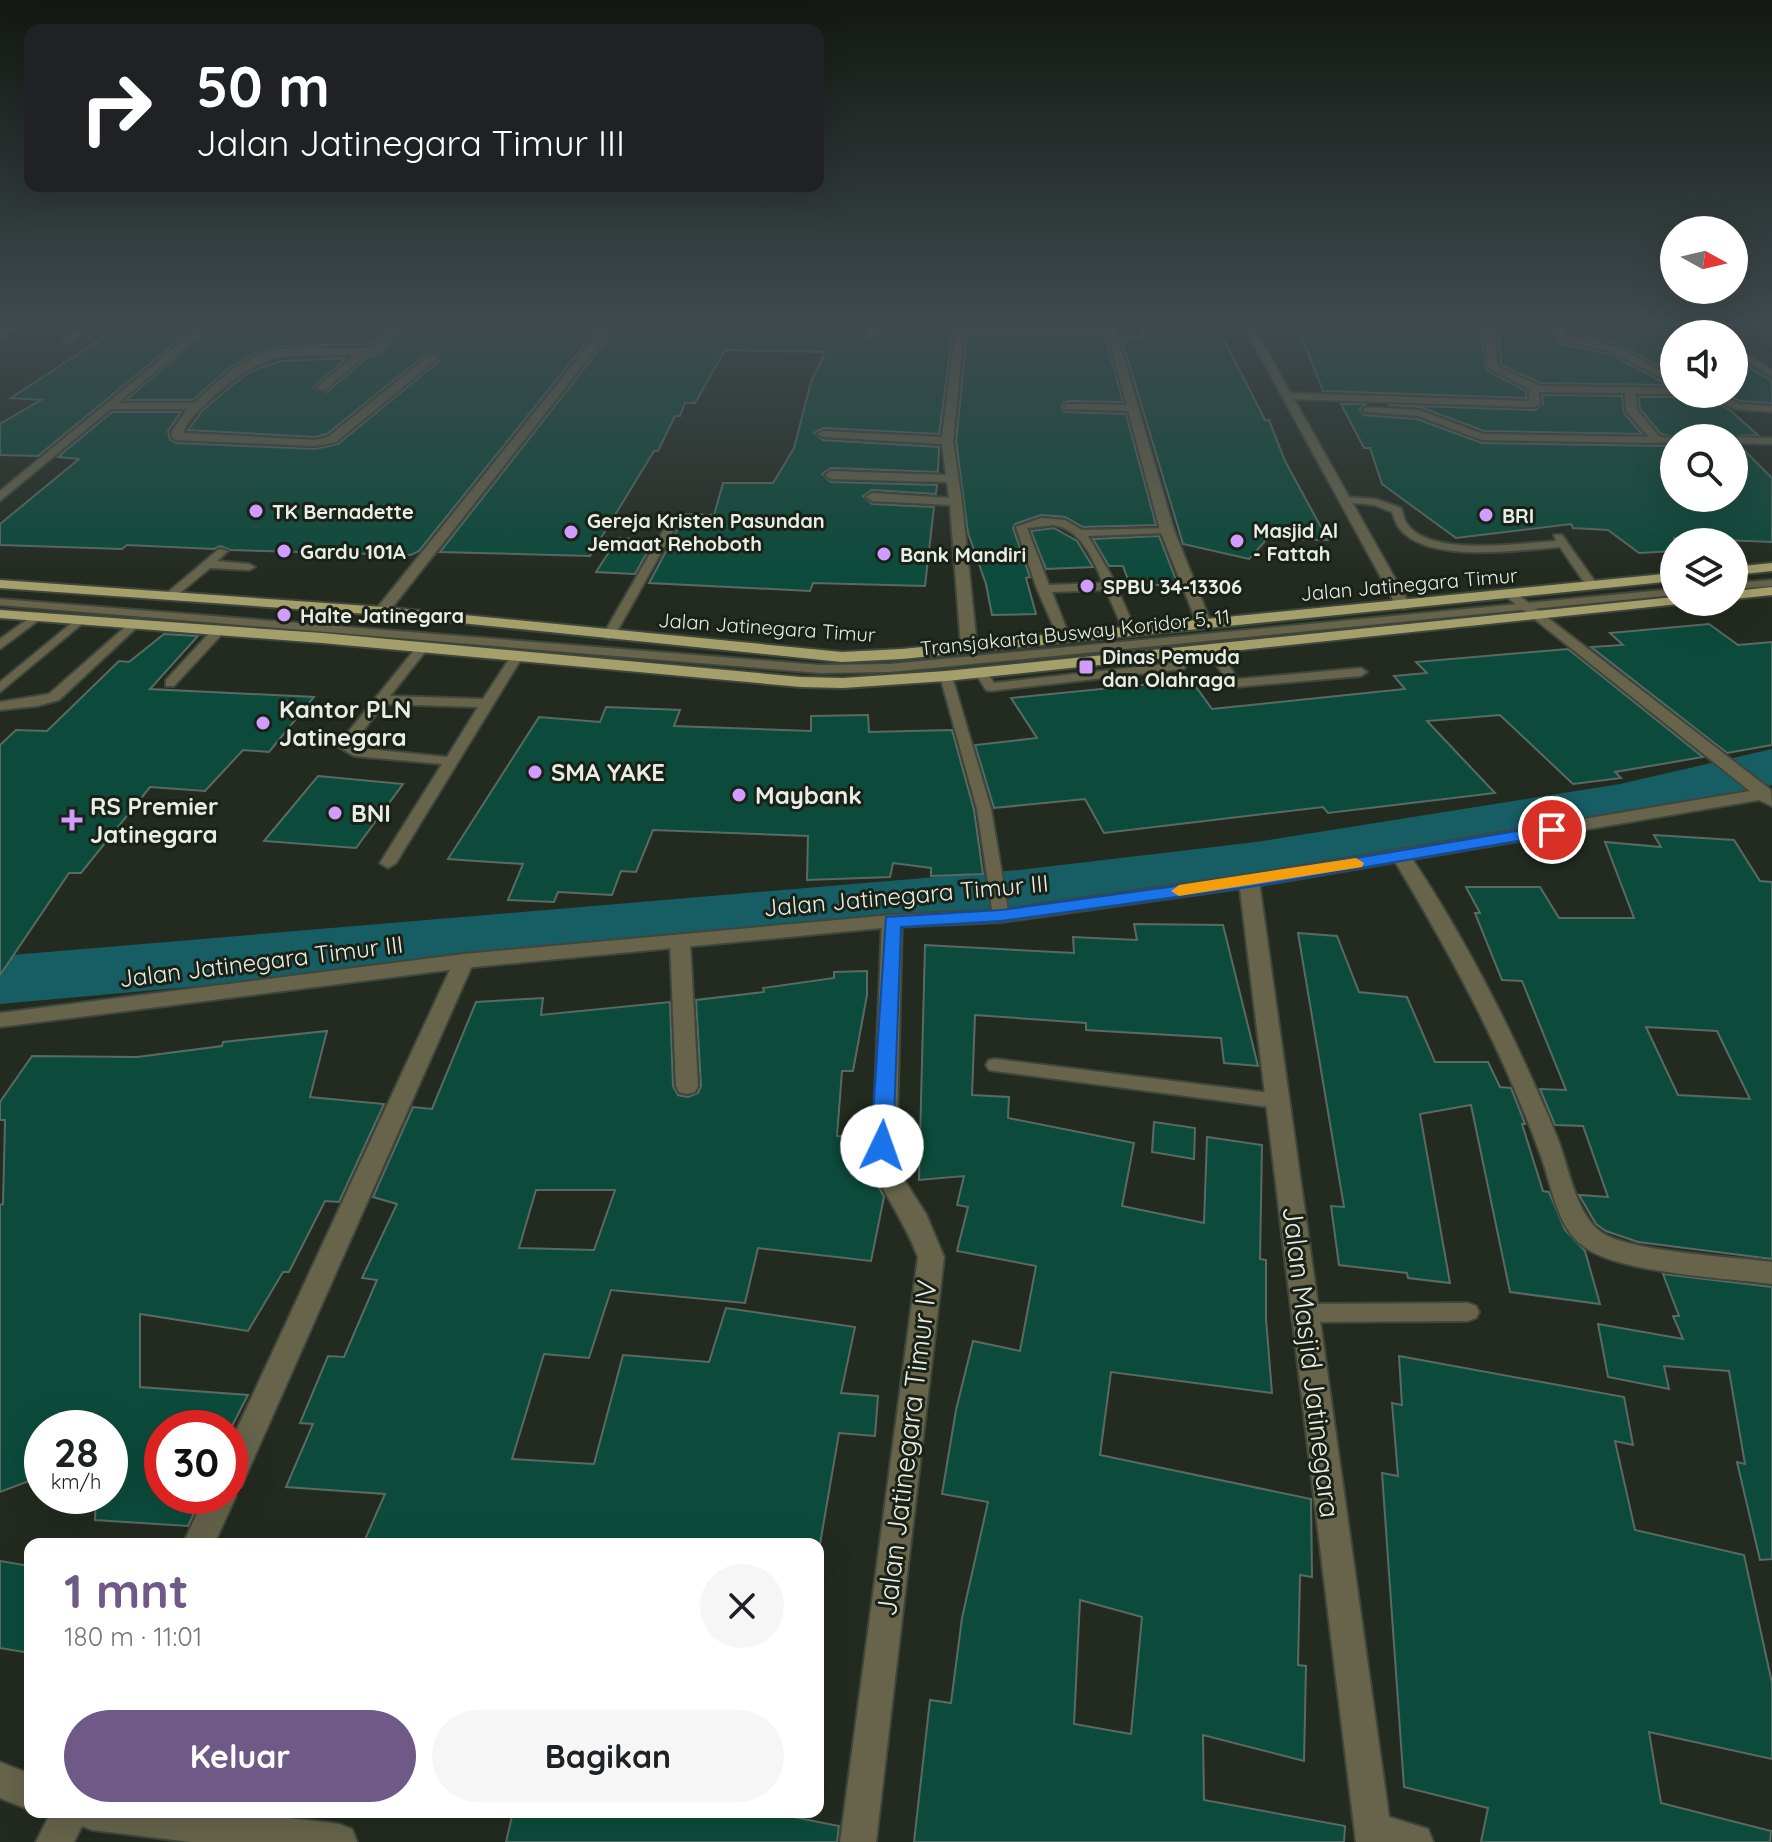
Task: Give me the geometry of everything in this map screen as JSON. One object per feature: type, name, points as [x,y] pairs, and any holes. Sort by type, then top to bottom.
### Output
[{"type":"main road","points":[[1748,570],[1772,567]]},
{"type":"main road","name":"Jalan Jatinegara Timur","points":[[0,584],[382,611],[842,657],[1660,579]]},
{"type":"main road","points":[[1748,594],[1772,591]]},
{"type":"main road","name":"Jalan Jatinegara Timur","points":[[0,614],[423,647],[801,682],[843,683],[946,676],[1535,611],[1660,602]]},
{"type":"street","points":[[0,497],[109,407]]},
{"type":"street","points":[[196,407],[177,428],[177,437],[324,443],[372,407]]},
{"type":"street","points":[[382,611],[545,407]]},
{"type":"street","points":[[949,407],[947,441],[956,502],[969,647]]},
{"type":"street","points":[[1069,407],[1131,408],[1167,530],[1204,623]]},
{"type":"street","points":[[1296,407],[1403,605]]},
{"type":"street","points":[[1632,407],[1657,440]]},
{"type":"street","points":[[1748,408],[1772,409]]},
{"type":"street","points":[[823,434],[947,441]]},
{"type":"street","points":[[1748,440],[1772,441]]},
{"type":"street","points":[[831,475],[952,479]]},
{"type":"street","points":[[872,497],[956,502]]},
{"type":"street","points":[[1513,595],[1767,795]]},
{"type":"street","name":"Jalan Jatinegara Timur III","points":[[0,1020],[464,961],[1000,912],[1249,881],[1767,795]]},
{"type":"street","points":[[1400,855],[1450,935],[1536,1114],[1579,1226],[1594,1241],[1622,1251],[1772,1273]]},
{"type":"street","name":"Jalan Masjid Jatinegara","points":[[1249,881],[1373,1837]]},
{"type":"street","name":"Jalan Jatinegara Timur IV","points":[[858,1842],[931,1257],[917,1221],[898,1195],[884,1167],[892,921]]},
{"type":"street","points":[[680,941],[687,1086]]},
{"type":"street","points":[[248,1437],[464,961]]},
{"type":"street","points":[[201,1538],[212,1514]]},
{"type":"street","points":[[0,1780],[24,1790]]},
{"type":"street","points":[[54,1842],[67,1818]]},
{"type":"street","points":[[141,1818],[339,1842]]},
{"type":"street","points":[[1373,1837],[1415,1842]]},
{"type":"lane","points":[[1367,410],[1419,413],[1482,437],[1657,440]]},
{"type":"lane","points":[[1346,500],[1388,505],[1397,510],[1403,526],[1428,542],[1455,547],[1564,544],[1592,586]]},
{"type":"lane","points":[[609,635],[675,519]]},
{"type":"lane","points":[[1064,638],[1021,527],[1048,521],[1062,522],[1079,533],[1110,586],[1130,631]]},
{"type":"lane","points":[[1079,533],[1167,530]]},
{"type":"lane","points":[[171,595],[223,551]]},
{"type":"lane","points":[[207,564],[249,567]]},
{"type":"lane","points":[[1748,585],[1772,583]]},
{"type":"lane","points":[[1043,589],[1110,586]]},
{"type":"lane","name":"Transjakarta Busway Koridor 5, 11","points":[[0,602],[820,669],[890,668],[1535,611],[1660,594]]},
{"type":"lane","points":[[0,645],[35,618]]},
{"type":"lane","points":[[0,688],[79,621]]},
{"type":"lane","points":[[0,706],[54,697],[132,625]]},
{"type":"lane","points":[[170,683],[218,631]]},
{"type":"lane","points":[[423,647],[347,741],[345,749],[451,761]]},
{"type":"lane","points":[[1211,648],[1235,683],[1361,672]]},
{"type":"lane","points":[[388,863],[517,656]]},
{"type":"lane","points":[[946,676],[984,809],[1000,912]]},
{"type":"lane","points":[[383,700],[487,703]]},
{"type":"lane","points":[[995,1065],[1278,1101]]},
{"type":"lane","points":[[1305,1313],[1468,1312]]},
{"type":"building","points":[[29,407],[97,407],[38,456],[0,455],[0,424]]},
{"type":"building","points":[[207,407],[360,407],[327,434],[315,437],[188,430]]},
{"type":"building","points":[[383,407],[535,407],[419,551],[411,555],[231,550],[220,546],[214,549],[127,545],[122,549],[0,545],[0,524],[79,459],[58,457],[112,412],[181,412],[168,431],[170,440],[176,443],[315,449],[338,444]]},
{"type":"building","points":[[554,407],[683,407],[590,556],[440,552]]},
{"type":"building","points":[[805,407],[943,407],[939,434],[823,428],[814,433],[823,440],[939,447],[938,472],[831,468],[822,474],[831,482],[937,485],[936,494],[872,490],[863,496],[872,504],[934,507],[925,586],[813,583],[810,591],[649,583],[686,514],[714,515],[723,483],[773,483],[794,448]]},
{"type":"building","points":[[960,407],[1062,407],[1065,412],[1126,414],[1156,525],[1083,527],[1065,517],[1041,515],[1015,524],[1013,528],[1030,577],[1026,578],[1036,614],[992,615],[986,584],[968,533],[956,441]]},
{"type":"building","points":[[1142,407],[1258,407],[1265,420],[1269,420],[1285,461],[1328,540],[1281,539],[1276,529],[1249,559],[1183,544]]},
{"type":"building","points":[[1343,407],[1362,407],[1360,409],[1364,415],[1417,419],[1482,443],[1660,446],[1660,512],[1748,512],[1748,454],[1772,478],[1772,542],[1748,541],[1748,528],[1660,528],[1660,552],[1639,553],[1608,530],[1573,528],[1571,524],[1456,538],[1382,484],[1370,448],[1364,448]]},
{"type":"building","points":[[1419,407],[1446,407],[1535,410],[1539,407],[1623,407],[1624,413],[1642,434],[1484,431]]},
{"type":"building","points":[[1640,407],[1726,408],[1746,424],[1660,424],[1660,433]]},
{"type":"building","points":[[1748,426],[1758,435],[1748,435]]},
{"type":"building","points":[[1054,528],[1077,541],[1093,567],[1046,569],[1031,531]]},
{"type":"building","points":[[1159,536],[1178,585],[1130,585],[1123,566],[1109,566],[1093,539]]},
{"type":"building","points":[[618,538],[654,540],[635,574],[596,572]]},
{"type":"building","points":[[1709,624],[1738,645],[1772,642],[1772,745],[1727,753],[1591,647],[1623,645],[1610,633]]},
{"type":"building","name":"RS Premier Jatinegara","points":[[164,634],[198,636],[150,689],[314,697],[269,752],[243,750],[205,791],[150,787],[81,873],[69,873],[0,975],[0,745],[16,730],[47,731],[119,661],[129,662]]},
{"type":"building","points":[[1568,649],[1703,757],[1615,772],[1621,778],[1573,784],[1500,715],[1427,721],[1495,793],[1328,813],[1323,807],[1104,833],[1085,799],[994,808],[975,745],[1037,738],[1011,698],[1191,680],[1212,709],[1405,689],[1394,676],[1427,673],[1416,662]]},
{"type":"building","points":[[606,707],[680,710],[674,726],[811,731],[811,716],[868,715],[869,732],[952,730],[974,810],[983,874],[931,876],[931,868],[893,863],[890,877],[807,880],[808,836],[653,830],[636,872],[621,871],[612,895],[558,892],[554,902],[508,900],[523,864],[448,859],[539,717],[600,722]]},
{"type":"building","name":"BNI","points":[[318,776],[403,784],[356,848],[264,841]]},
{"type":"building","points":[[1654,835],[1734,840],[1760,881],[1772,882],[1772,1259],[1638,1242],[1606,1231],[1596,1224],[1579,1195],[1608,1197],[1583,1126],[1555,1125],[1540,1089],[1566,1090],[1522,981],[1502,980],[1475,913],[1480,913],[1466,887],[1540,887],[1559,918],[1634,918],[1605,842],[1661,847]],"holes":[[[1646,1027],[1717,1031],[1750,1099],[1678,1095]]]},
{"type":"building","points":[[1134,924],[1223,925],[1258,1066],[1224,1063],[1221,1038],[1086,1030],[1086,1023],[975,1015],[972,1095],[1009,1097],[1008,1118],[1134,1143],[1122,1206],[1204,1223],[1207,1137],[1262,1145],[1260,1259],[1266,1260],[1266,1319],[1272,1393],[1111,1372],[1100,1455],[1311,1499],[1312,1577],[1300,1575],[1298,1665],[1306,1666],[1304,1761],[1203,1735],[1204,1800],[1345,1826],[1344,1842],[914,1842],[930,1700],[951,1703],[962,1618],[988,1502],[942,1494],[956,1410],[973,1341],[1020,1351],[1036,1266],[957,1251],[968,1207],[957,1205],[964,1176],[919,1180],[925,945],[1074,953],[1073,937],[1137,940]],"holes":[[[1080,1600],[1142,1617],[1131,1734],[1074,1724]]]},
{"type":"building","points":[[1298,933],[1337,936],[1359,992],[1407,997],[1435,1062],[1488,1062],[1500,1087],[1511,1088],[1525,1124],[1522,1124],[1543,1191],[1549,1192],[1565,1230],[1585,1251],[1600,1304],[1510,1292],[1471,1105],[1420,1114],[1450,1283],[1408,1278],[1407,1273],[1339,1265],[1331,1206],[1344,1207]]},
{"type":"building","points":[[867,971],[867,995],[853,1071],[842,1071],[837,1136],[870,1138],[869,1168],[884,1197],[871,1261],[758,1248],[745,1303],[611,1290],[589,1358],[544,1354],[512,1459],[594,1464],[623,1355],[709,1362],[726,1308],[855,1327],[841,1393],[878,1396],[875,1436],[839,1433],[821,1538],[366,1538],[385,1494],[286,1487],[313,1424],[300,1423],[328,1356],[344,1357],[377,1280],[362,1278],[397,1204],[373,1197],[413,1107],[432,1109],[476,1002],[543,998],[541,1015],[670,1002],[673,1086],[678,1095],[688,1097],[698,1093],[701,1086],[696,1000],[764,992],[763,988],[834,978],[834,972]],"holes":[[[536,1190],[615,1190],[594,1250],[519,1248]]]},
{"type":"building","points":[[327,1031],[310,1097],[384,1104],[339,1202],[325,1201],[289,1272],[283,1272],[248,1331],[140,1314],[140,1387],[248,1395],[240,1410],[144,1410],[144,1514],[194,1514],[188,1526],[95,1520],[95,1514],[128,1514],[128,1410],[24,1410],[24,1483],[0,1492],[0,1205],[3,1204],[5,1120],[0,1120],[0,1102],[32,1056],[137,1057],[222,1046],[223,1042]]},
{"type":"building","points":[[1154,1122],[1195,1128],[1194,1159],[1152,1152]]},
{"type":"building","points":[[1663,1274],[1772,1287],[1772,1559],[1760,1560],[1737,1462],[1745,1464],[1729,1371],[1664,1366],[1669,1389],[1608,1377],[1598,1324],[1683,1339],[1673,1316],[1679,1316]]},
{"type":"building","points":[[1399,1356],[1624,1397],[1633,1445],[1615,1441],[1635,1530],[1744,1555],[1772,1683],[1772,1759],[1649,1732],[1661,1803],[1771,1831],[1770,1842],[1481,1842],[1488,1808],[1404,1787],[1382,1473],[1398,1476],[1392,1403],[1402,1405]]},
{"type":"building","points":[[0,1561],[24,1565],[24,1652],[0,1648]]},
{"type":"building","points":[[512,1818],[798,1818],[839,1826],[837,1842],[506,1842]]},
{"type":"waterway","points":[[0,980],[1019,891],[1256,862],[1620,803],[1772,767]]},
{"type":"slow traffic","points":[[1179,891],[1356,863]]},
{"type":"place","name":"TK Bernadette","points":[[256,511]]},
{"type":"place","name":"BRI","points":[[1486,515]]},
{"type":"place","name":"Gereja Kristen Pasundan Jemaat Rehoboth","points":[[571,532]]},
{"type":"place","name":"Masjid Al - Fattah","points":[[1237,541]]},
{"type":"place","name":"Gardu 101A","points":[[284,551]]},
{"type":"place","name":"Bank Mandiri","points":[[884,554]]},
{"type":"place","name":"SPBU 34-13306","points":[[1087,586]]},
{"type":"place","name":"Halte Jatinegara","points":[[284,615]]},
{"type":"place","name":"Dinas Pemuda dan Olahraga","points":[[1086,667]]},
{"type":"place","name":"Kantor PLN Jatinegara","points":[[263,723]]},
{"type":"place","name":"SMA YAKE","points":[[535,772]]},
{"type":"place","name":"Maybank","points":[[739,795]]},
{"type":"place","name":"BNI","points":[[335,813]]},
{"type":"place","name":"RS Premier Jatinegara","points":[[72,820]]},
{"type":"route","points":[[882,1146],[892,921],[1001,916],[1249,881],[1552,830]]}]
